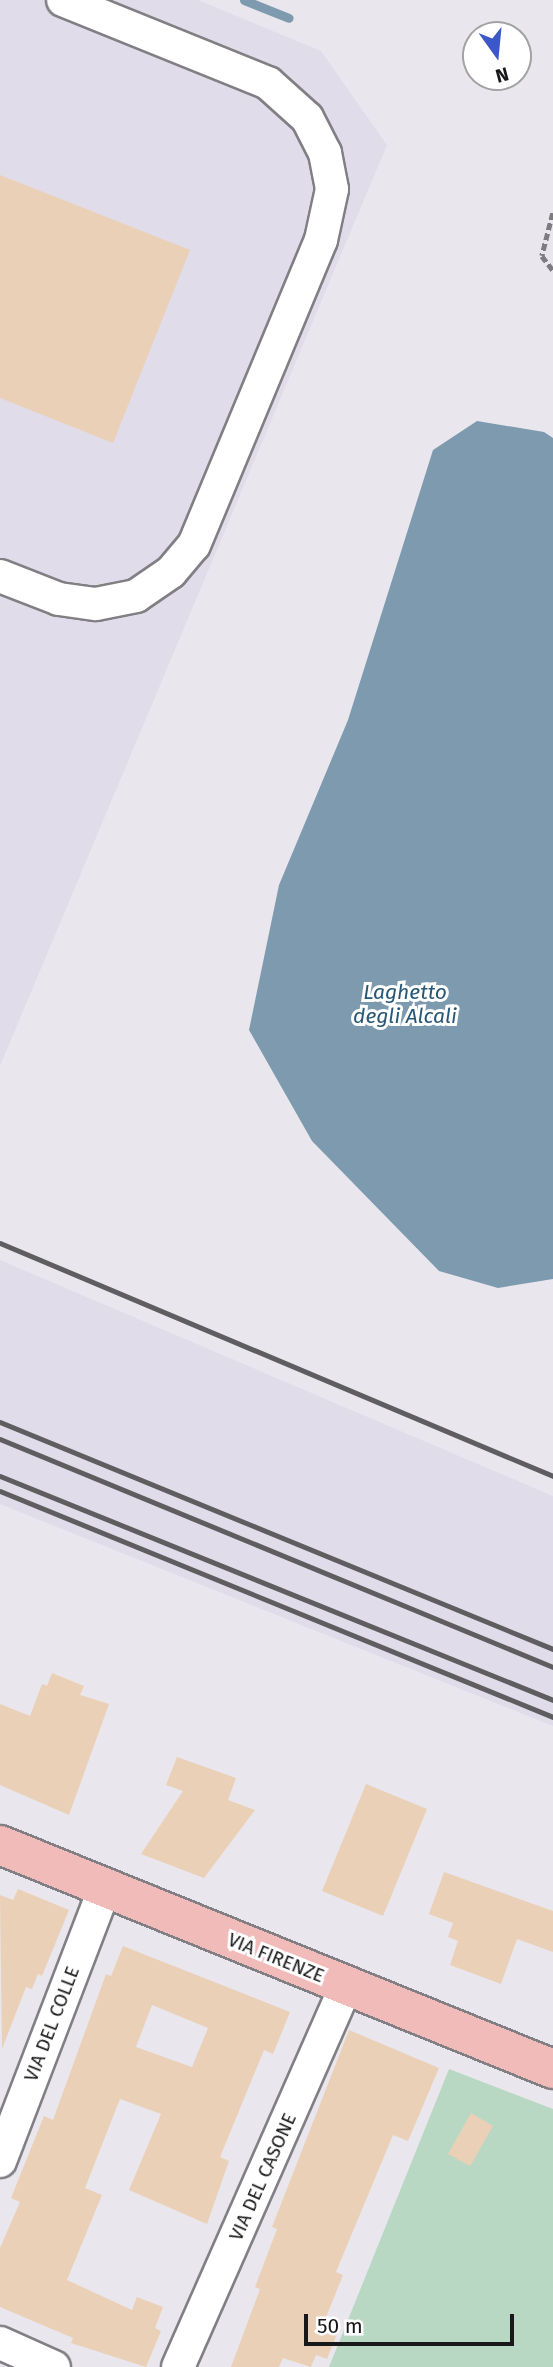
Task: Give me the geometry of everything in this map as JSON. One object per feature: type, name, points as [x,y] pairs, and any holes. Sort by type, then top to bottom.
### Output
[{"type":"main road","name":"VIA FIRENZE","points":[[0,1845],[553,2070]]},
{"type":"street","points":[[0,576],[59,599],[96,604],[136,596],[171,572],[194,545],[321,240],[332,189],[325,153],[307,118],[268,83],[63,0]]},
{"type":"street","name":"VIA DEL COLLE","points":[[0,2161],[105,1888]]},
{"type":"street","name":"VIA DEL CASONE","points":[[178,2367],[345,1986]]},
{"type":"street","points":[[0,2343],[54,2367]]},
{"type":"path","points":[[553,213],[542,256],[553,270]]},
{"type":"shaded area","points":[[0,0],[198,0],[321,51],[387,145],[0,1066]]},
{"type":"shaded area","points":[[0,1260],[553,1496],[553,1726],[0,1504]]},
{"type":"green space","points":[[449,2069],[553,2109],[553,2367],[329,2367]]},
{"type":"water","name":"Laghetto degli Alcali","points":[[477,421],[544,432],[553,438],[553,1279],[498,1288],[439,1271],[312,1141],[249,1030],[279,885],[348,720],[433,450]]},
{"type":"building","points":[[0,175],[190,250],[113,443],[0,398]]},
{"type":"building","points":[[52,1673],[84,1686],[80,1695],[109,1704],[69,1815],[0,1785],[0,1704],[30,1716],[42,1684],[47,1686]]},
{"type":"building","points":[[177,1757],[236,1778],[228,1800],[255,1810],[204,1878],[141,1854],[183,1791],[166,1785]]},
{"type":"building","points":[[366,1784],[427,1809],[383,1916],[322,1891]]},
{"type":"building","points":[[444,1872],[553,1911],[553,1952],[517,1939],[501,1984],[450,1965],[458,1941],[448,1937],[453,1923],[429,1914]]},
{"type":"building","points":[[18,1889],[69,1910],[42,1976],[38,1974],[32,1989],[26,1987],[2,2049],[0,1895],[13,1900]]},
{"type":"building","points":[[123,1946],[290,2012],[273,2054],[264,2050],[220,2157],[229,2161],[207,2224],[129,2190],[161,2114],[120,2099],[85,2188],[102,2195],[67,2280],[132,2310],[137,2297],[163,2307],[155,2328],[161,2331],[146,2367],[71,2343],[73,2338],[0,2307],[0,2248],[20,2202],[11,2198],[44,2116],[53,2120],[106,1974],[111,1976]],"holes":[[[152,2005],[208,2028],[192,2067],[136,2047]]]},
{"type":"building","points":[[349,2030],[439,2068],[408,2141],[393,2135],[336,2272],[343,2275],[323,2325],[338,2331],[327,2359],[316,2355],[311,2367],[283,2358],[279,2367],[231,2367],[260,2289],[255,2287],[277,2229],[272,2227]]},
{"type":"building","points":[[471,2113],[493,2126],[470,2166],[448,2154]]},
{"type":"waterway","points":[[244,0],[289,18]]},
{"type":"railway","points":[[0,1243],[553,1476]]},
{"type":"railway","points":[[0,1422],[553,1649]]},
{"type":"railway","points":[[0,1439],[553,1667]]},
{"type":"railway","points":[[0,1476],[553,1700]]},
{"type":"railway","points":[[0,1491],[553,1717]]}]
